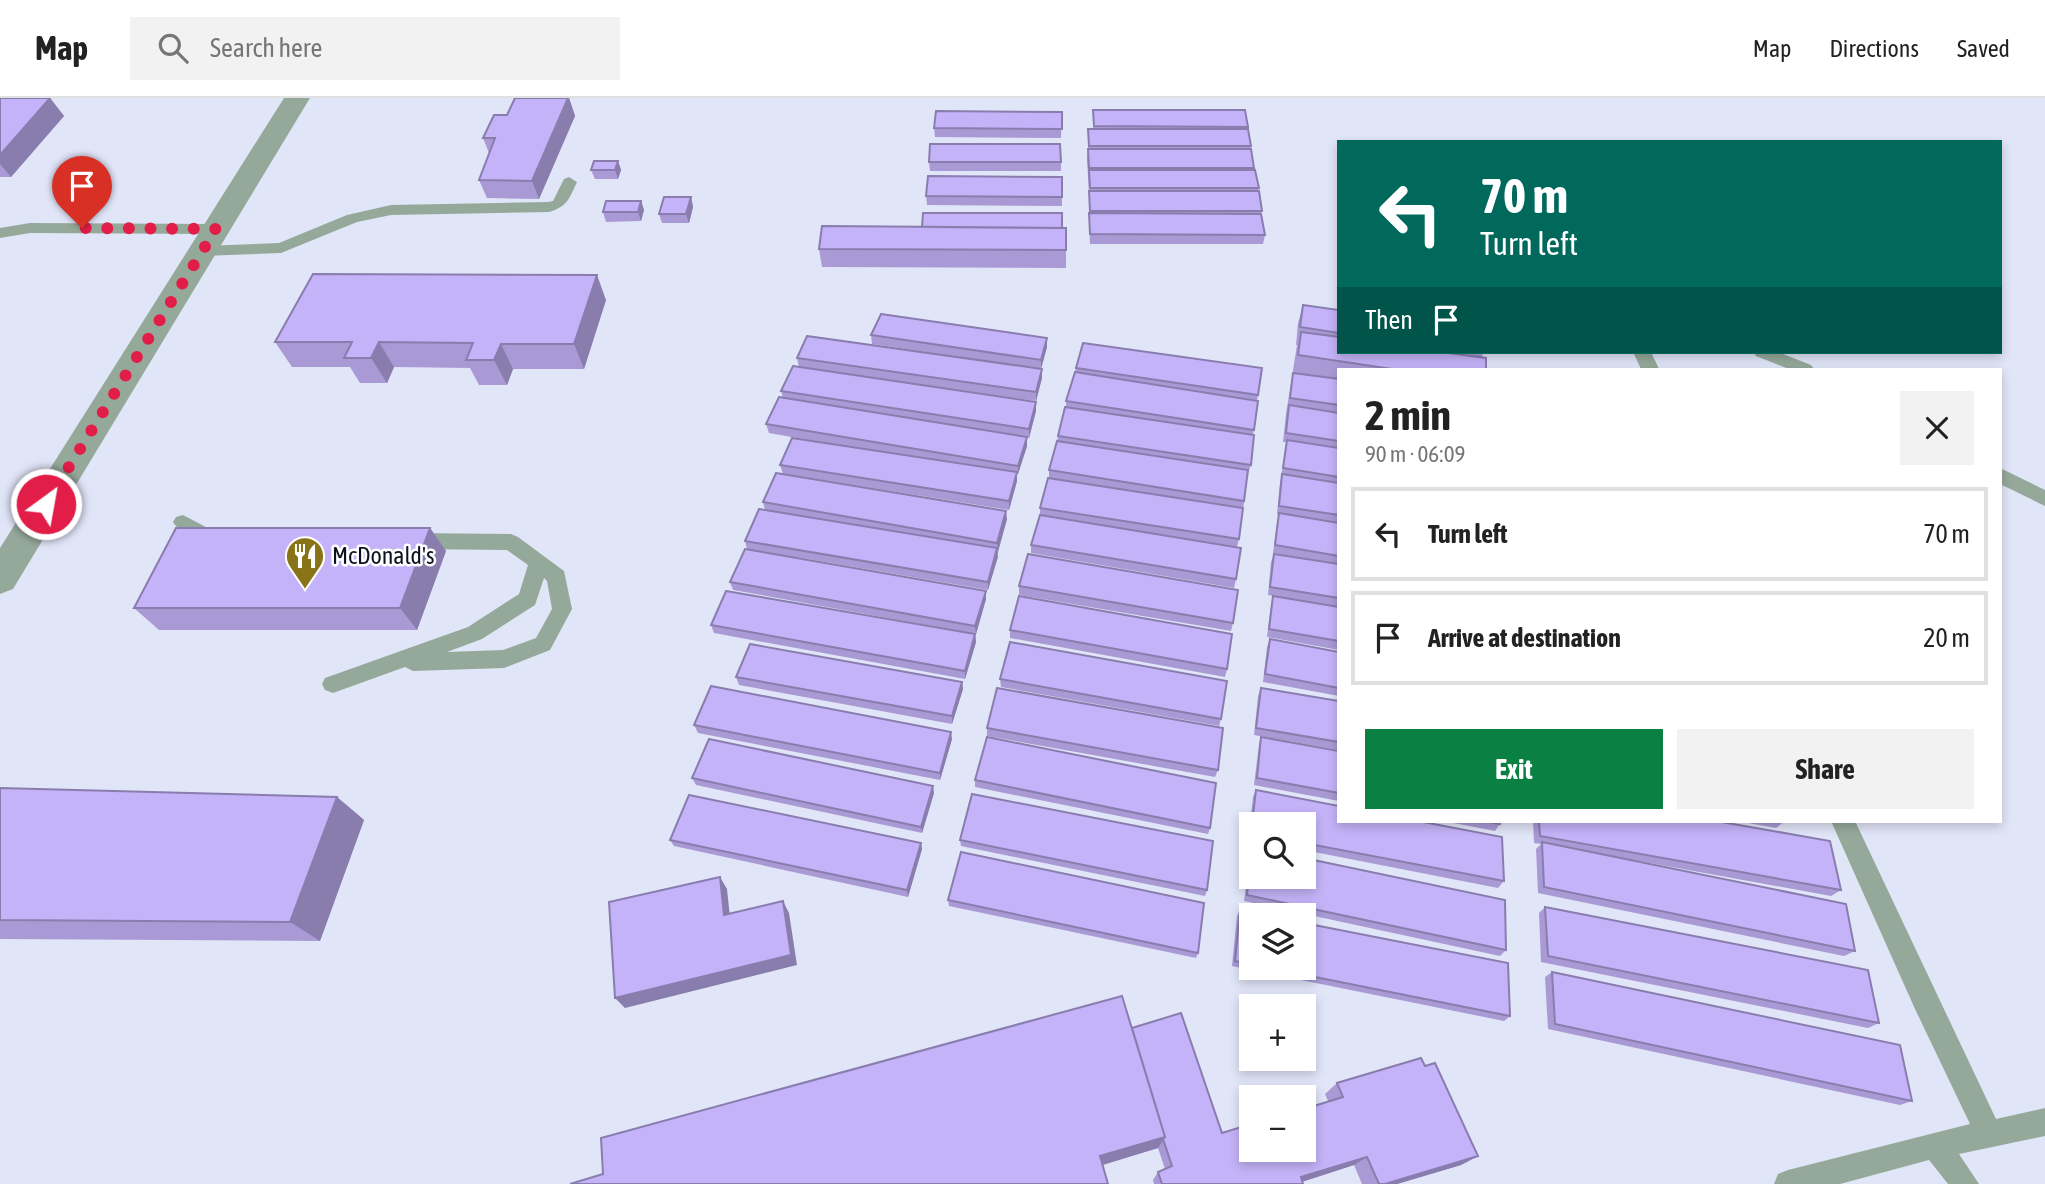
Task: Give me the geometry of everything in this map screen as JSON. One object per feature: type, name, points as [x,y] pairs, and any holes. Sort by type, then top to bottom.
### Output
[{"type":"street","points":[[0,579],[297,98]]},
{"type":"lane","points":[[0,233],[30,228],[209,240],[281,248],[354,218],[391,209],[549,208],[559,204],[569,182]]},
{"type":"lane","points":[[1767,354],[1802,368]]},
{"type":"lane","points":[[2002,476],[2045,499]]},
{"type":"lane","points":[[183,522],[211,540],[238,540]]},
{"type":"lane","points":[[388,541],[511,542],[557,577],[562,609],[543,644],[505,659],[393,663]]},
{"type":"lane","points":[[333,684],[475,633],[528,599],[539,562]]},
{"type":"lane","points":[[1844,823],[1924,1000],[1989,1134]]},
{"type":"lane","points":[[1787,1184],[1935,1145],[2045,1122]]},
{"type":"lane","points":[[1935,1145],[1965,1184]]},
{"type":"building","points":[[0,98],[50,98],[0,155]]},
{"type":"building","points":[[515,98],[568,98],[532,181],[479,180],[495,138],[483,138],[494,115],[507,115]]},
{"type":"building","points":[[1093,110],[1245,110],[1248,127],[1094,126]]},
{"type":"building","points":[[936,111],[1062,112],[1062,129],[934,128]]},
{"type":"building","points":[[1088,129],[1248,129],[1251,146],[1089,146]]},
{"type":"building","points":[[930,144],[1060,144],[1061,162],[929,162]]},
{"type":"building","points":[[1088,149],[1251,149],[1254,168],[1089,168]]},
{"type":"building","points":[[594,161],[618,161],[615,170],[591,170]]},
{"type":"building","points":[[1089,170],[1255,170],[1259,188],[1090,188]]},
{"type":"building","points":[[928,176],[1062,177],[1062,197],[926,196]]},
{"type":"building","points":[[1089,191],[1259,191],[1262,211],[1090,211]]},
{"type":"building","points":[[664,197],[691,197],[686,214],[659,214]]},
{"type":"building","points":[[606,201],[641,201],[638,212],[603,212]]},
{"type":"building","points":[[923,213],[1062,213],[1062,228],[922,227]]},
{"type":"building","points":[[1089,213],[1261,214],[1265,235],[1090,234]]},
{"type":"building","points":[[822,226],[1066,228],[1066,250],[819,249]]},
{"type":"building","points":[[313,274],[597,275],[574,344],[501,344],[494,360],[466,360],[473,343],[379,342],[371,358],[344,358],[352,342],[275,342]]},
{"type":"building","points":[[1303,305],[1337,310],[1337,333],[1300,327]]},
{"type":"building","points":[[881,314],[1047,338],[1041,360],[871,335]]},
{"type":"building","points":[[1301,332],[1337,337],[1337,354],[1456,354],[1486,358],[1486,368],[1385,368],[1298,355]]},
{"type":"building","points":[[807,336],[1042,369],[1036,392],[797,358]]},
{"type":"building","points":[[1083,343],[1262,368],[1258,395],[1076,368]]},
{"type":"building","points":[[793,366],[1036,402],[1029,429],[781,391]]},
{"type":"building","points":[[1075,372],[1258,401],[1254,430],[1066,401]]},
{"type":"building","points":[[1293,373],[1337,379],[1337,405],[1290,398]]},
{"type":"building","points":[[779,397],[1027,437],[1018,466],[766,424]]},
{"type":"building","points":[[1289,405],[1337,413],[1337,441],[1286,433]]},
{"type":"building","points":[[1065,407],[1254,435],[1251,465],[1058,436]]},
{"type":"building","points":[[792,438],[1017,472],[1009,501],[780,465]]},
{"type":"building","points":[[1287,440],[1337,448],[1337,477],[1283,468]]},
{"type":"building","points":[[1057,441],[1248,470],[1244,501],[1049,470]]},
{"type":"building","points":[[776,473],[1006,511],[997,543],[763,502]]},
{"type":"building","points":[[1282,474],[1337,483],[1337,515],[1279,506]]},
{"type":"building","points":[[1048,478],[1243,508],[1239,539],[1040,508]]},
{"type":"building","points":[[759,509],[997,548],[988,582],[745,541]]},
{"type":"building","points":[[1279,513],[1337,523],[1337,556],[1275,545]]},
{"type":"building","points":[[1040,515],[1241,548],[1236,579],[1031,545]]},
{"type":"building","name":"McDonald's","points":[[176,528],[430,528],[400,608],[134,608]]},
{"type":"building","points":[[745,549],[986,591],[975,626],[730,582]]},
{"type":"building","points":[[1028,554],[1238,590],[1233,623],[1019,586]]},
{"type":"building","points":[[1274,554],[1337,564],[1337,598],[1270,587]]},
{"type":"building","points":[[726,591],[975,634],[965,671],[711,625]]},
{"type":"building","points":[[1019,596],[1232,634],[1227,669],[1010,630]]},
{"type":"building","points":[[1273,596],[1337,607],[1337,641],[1269,629]]},
{"type":"building","points":[[1270,639],[1337,652],[1337,688],[1265,674]]},
{"type":"building","points":[[1010,642],[1227,681],[1221,719],[1000,679]]},
{"type":"building","points":[[750,644],[962,682],[952,716],[736,677]]},
{"type":"building","points":[[711,686],[951,732],[940,773],[694,725]]},
{"type":"building","points":[[997,688],[1223,728],[1218,770],[987,728]]},
{"type":"building","points":[[1261,688],[1337,701],[1337,742],[1256,728]]},
{"type":"building","points":[[987,737],[1216,783],[1210,828],[975,780]]},
{"type":"building","points":[[1261,737],[1337,751],[1337,793],[1257,778]]},
{"type":"building","points":[[709,739],[933,786],[921,827],[692,778]]},
{"type":"building","points":[[0,788],[337,797],[290,922],[0,920]]},
{"type":"building","points":[[1256,790],[1337,806],[1337,823],[1428,823],[1502,837],[1504,881],[1316,845],[1316,812],[1253,812]]},
{"type":"building","points":[[972,794],[1213,841],[1207,890],[960,840]]},
{"type":"building","points":[[689,795],[921,843],[907,890],[670,840]]},
{"type":"building","points":[[1539,823],[1727,823],[1830,841],[1841,890],[1540,836]]},
{"type":"building","points":[[1542,842],[1846,904],[1855,951],[1544,887]]},
{"type":"building","points":[[961,852],[1204,903],[1198,953],[948,900]]},
{"type":"building","points":[[1316,861],[1505,900],[1506,950],[1316,910],[1316,903],[1285,903],[1247,895],[1248,889],[1316,889]]},
{"type":"building","points":[[720,877],[724,915],[783,901],[791,955],[615,998],[609,902]]},
{"type":"building","points":[[1545,907],[1868,970],[1879,1023],[1548,956]]},
{"type":"building","points":[[1239,920],[1239,962],[1235,961]]},
{"type":"building","points":[[1316,925],[1508,963],[1510,1016],[1316,977]]},
{"type":"building","points":[[1552,972],[1900,1045],[1912,1101],[1555,1024]]},
{"type":"building","points":[[1122,996],[1165,1137],[1100,1156],[1108,1184],[570,1184],[603,1174],[601,1138]]},
{"type":"building","points":[[1181,1013],[1222,1133],[1239,1128],[1239,1162],[1316,1162],[1316,1105],[1343,1097],[1337,1083],[1421,1058],[1425,1066],[1435,1063],[1478,1156],[1385,1184],[1379,1184],[1367,1157],[1301,1177],[1303,1184],[1162,1184],[1158,1172],[1172,1166],[1132,1028]]},
{"type":"place","name":"McDonald's","points":[[305,590]]},
{"type":"route","points":[[46,504],[216,229],[82,228]]}]
